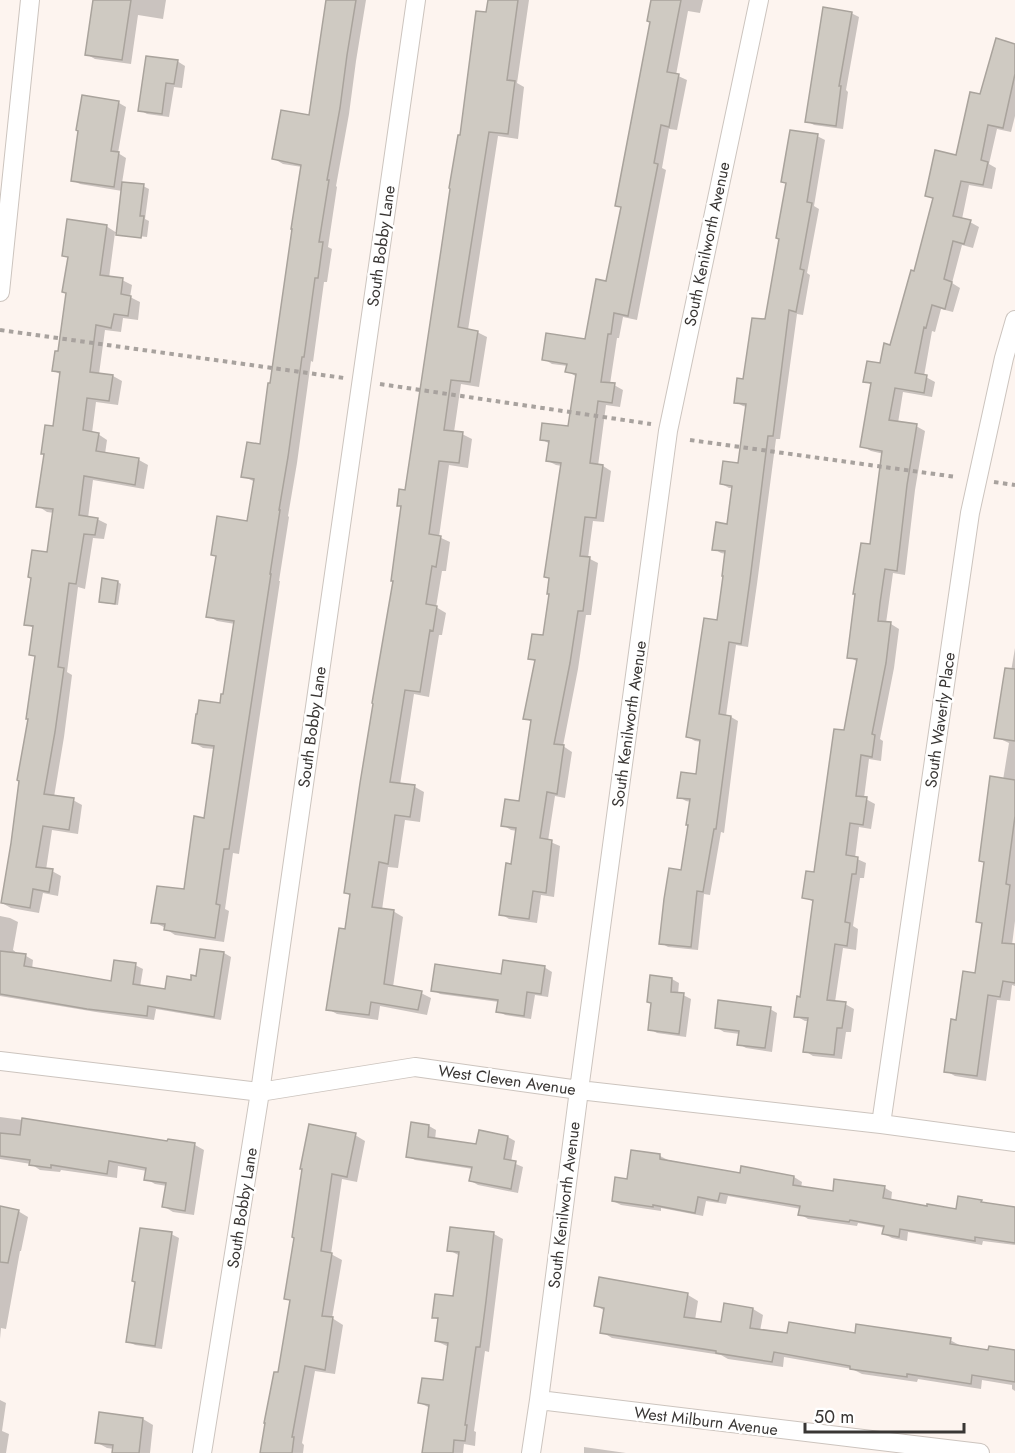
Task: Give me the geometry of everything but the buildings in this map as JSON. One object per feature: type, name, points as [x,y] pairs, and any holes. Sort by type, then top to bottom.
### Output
[{"type":"street","points":[[0,292],[30,0]]},
{"type":"street","name":"South Bobby Lane","points":[[202,1453],[260,1092],[416,0]]},
{"type":"street","name":"South Kenilworth Avenue","points":[[531,1453],[668,431],[759,0]]},
{"type":"street","name":"South Waverly Place","points":[[881,1124],[970,513],[1004,358],[1015,320]]},
{"type":"street","name":"West Cleven Avenue","points":[[0,1061],[260,1092],[415,1067],[579,1090],[881,1124],[1015,1142]]},
{"type":"street","name":"West Milburn Avenue","points":[[539,1400],[867,1447],[980,1453]]},
{"type":"path","points":[[0,330],[344,378]]},
{"type":"path","points":[[376,383],[652,424]]},
{"type":"path","points":[[690,440],[956,477]]},
{"type":"path","points":[[984,481],[1015,485]]}]
